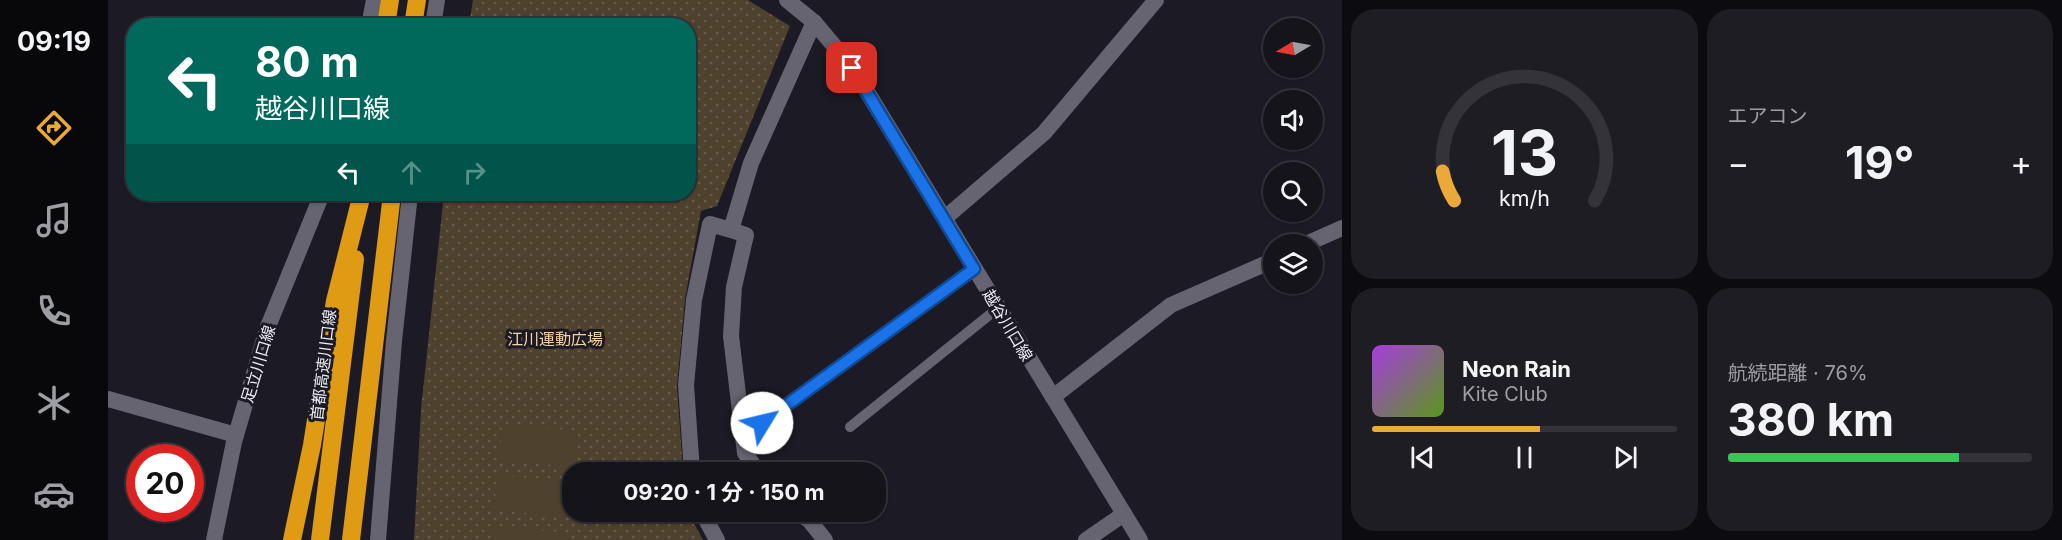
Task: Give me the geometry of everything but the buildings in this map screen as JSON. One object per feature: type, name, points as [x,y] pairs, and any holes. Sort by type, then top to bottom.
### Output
[{"type":"highway","points":[[387,18],[390,0]]},
{"type":"highway","points":[[414,18],[417,0]]},
{"type":"highway","points":[[292,540],[312,445],[335,301],[360,201]]},
{"type":"highway","name":"首都高速川口線","points":[[320,540],[361,201]]},
{"type":"highway","points":[[351,540],[391,201]]},
{"type":"street","points":[[371,18],[374,0]]},
{"type":"street","points":[[434,18],[437,0]]},
{"type":"street","name":"越谷川口線","points":[[787,0],[814,22],[852,68],[1140,540]]},
{"type":"street","points":[[945,218],[1044,133],[1156,0]]},
{"type":"street","points":[[731,230],[751,163],[814,22]]},
{"type":"street","name":"足立川口線","points":[[214,540],[236,435],[267,329],[319,201]]},
{"type":"street","points":[[378,540],[394,341],[409,201]]},
{"type":"street","points":[[691,462],[686,385],[694,300],[710,224],[746,235],[734,287],[731,336],[742,437],[745,453],[751,462]]},
{"type":"street","points":[[1323,236],[1342,228]]},
{"type":"street","points":[[1053,398],[1171,305],[1263,265]]},
{"type":"street","points":[[108,399],[236,435]]},
{"type":"street","points":[[1086,540],[1124,514]]},
{"type":"street","points":[[707,522],[717,540]]},
{"type":"street","points":[[811,522],[825,540]]},
{"type":"lane","points":[[742,437],[974,269]]},
{"type":"lane","points":[[850,427],[998,308]]},
{"type":"green space","name":"江川運動広場","points":[[473,0],[748,0],[790,26],[717,206],[701,211],[685,299],[677,386],[682,462],[562,462],[562,522],[693,522],[703,540],[414,540],[421,409],[443,201],[696,201],[696,18],[470,18]]},
{"type":"green space","points":[[502,424],[578,431],[575,462],[562,462],[562,466],[499,460]]},
{"type":"green space","points":[[497,475],[562,481],[562,516],[494,510]]},
{"type":"green space","points":[[494,526],[570,533],[569,540],[492,540]]},
{"type":"route","points":[[762,423],[974,269],[852,68]]}]
